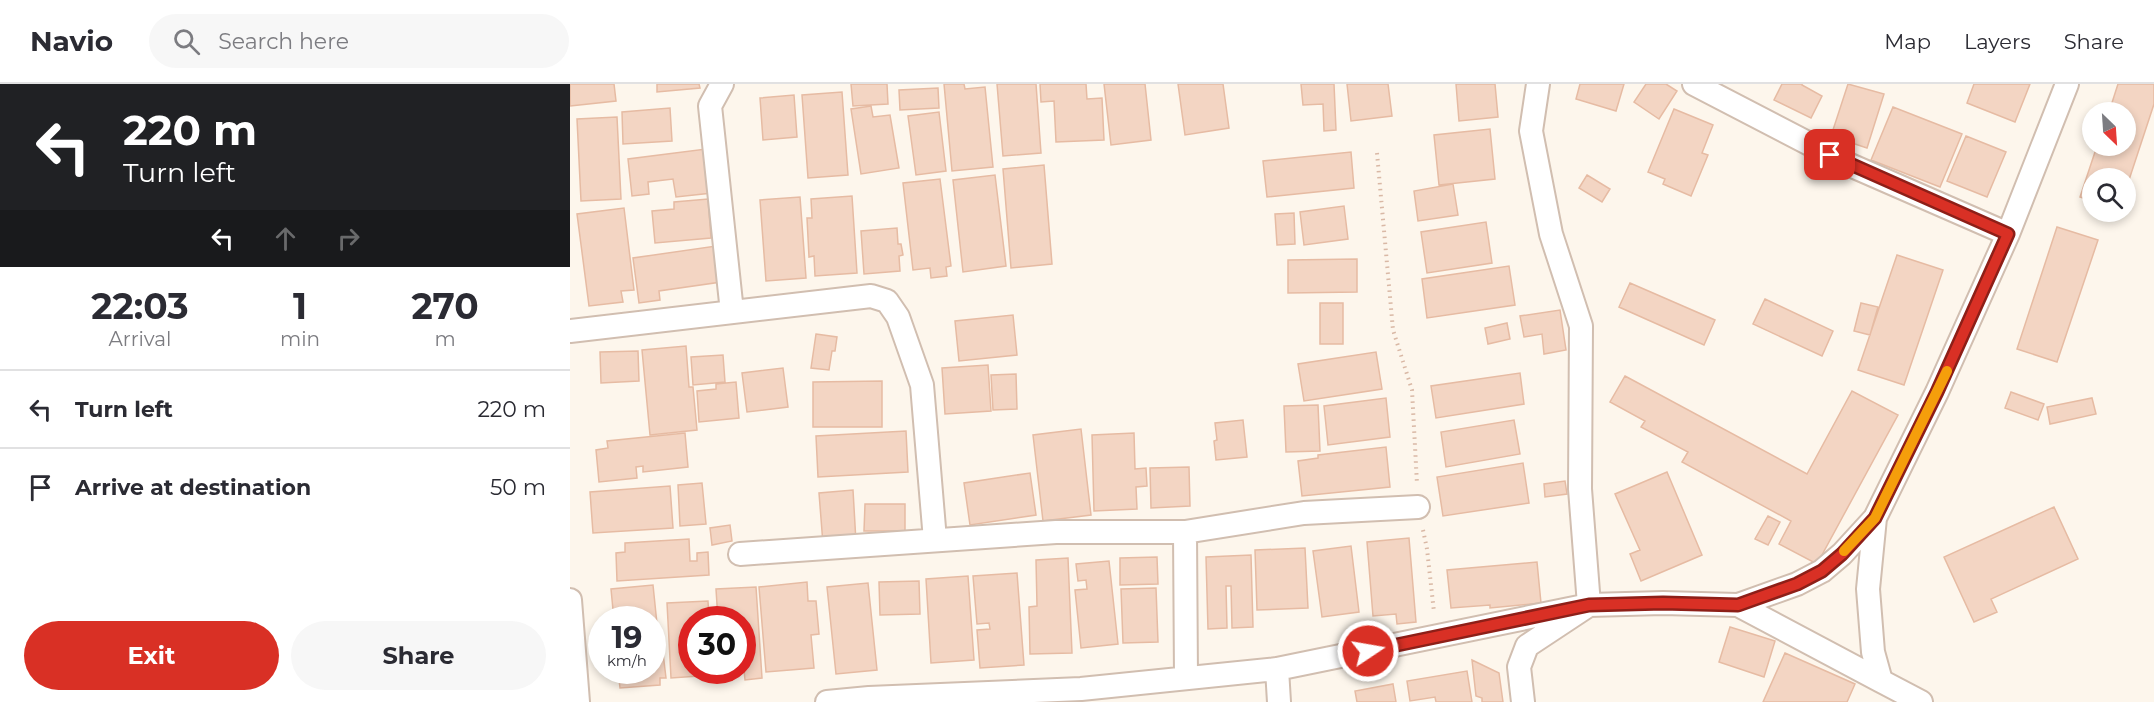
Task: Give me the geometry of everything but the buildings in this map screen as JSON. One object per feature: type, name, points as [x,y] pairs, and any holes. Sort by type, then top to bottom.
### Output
[{"type":"street","points":[[722,84],[710,106],[732,312]]},
{"type":"street","points":[[1538,84],[1531,131],[1536,161],[1551,234],[1581,326],[1580,489],[1589,605]]},
{"type":"street","points":[[1694,84],[1850,165],[2008,234]]},
{"type":"street","points":[[827,702],[869,698],[1081,696],[1186,678],[1277,669],[1589,605],[1663,603],[1738,605],[1797,584],[1822,571],[1842,554],[1875,518],[1937,392],[2008,234],[2067,84]]},
{"type":"street","points":[[570,331],[871,296],[886,301],[898,317],[922,385],[935,540]]},
{"type":"street","points":[[740,554],[1056,532],[1185,532],[1304,513],[1418,507]]},
{"type":"street","points":[[1875,518],[1868,589],[1873,652],[1881,681]]},
{"type":"street","points":[[1185,532],[1186,678]]},
{"type":"street","points":[[570,600],[578,702]]},
{"type":"street","points":[[1523,702],[1519,667],[1527,646],[1589,605]]},
{"type":"street","points":[[1738,605],[1920,702]]},
{"type":"street","points":[[1277,669],[1280,702]]},
{"type":"path","points":[[1377,153],[1392,330],[1412,390],[1418,507],[1427,549],[1436,636]]},
{"type":"slow traffic","points":[[1844,551],[1875,518],[1947,371]]},
{"type":"route","points":[[1368,651],[1589,605],[1663,603],[1738,605],[1797,584],[1822,571],[1842,554],[1875,518],[1937,392],[2008,234],[1830,155]]}]
